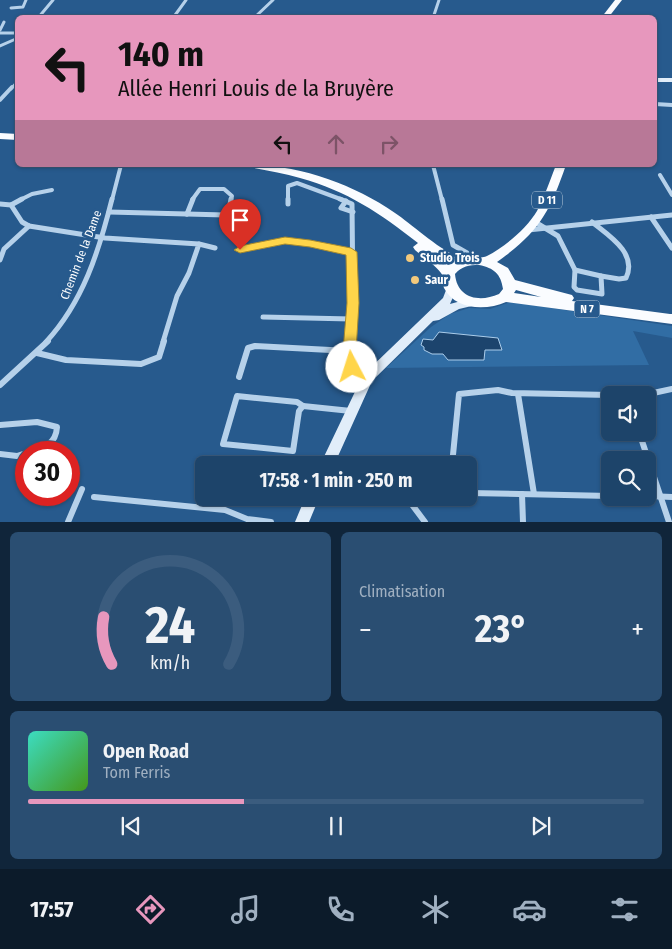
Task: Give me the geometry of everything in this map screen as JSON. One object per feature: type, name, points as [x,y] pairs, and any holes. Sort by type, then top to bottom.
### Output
[{"type":"main road","points":[[606,15],[619,0]]},
{"type":"main road","points":[[0,136],[15,137]]},
{"type":"main road","points":[[266,167],[290,171],[321,180],[360,197],[383,210],[442,254],[467,261],[487,262],[499,268],[504,272],[510,283],[508,293],[504,297],[490,303],[472,302],[457,294],[448,278],[452,268],[467,261]]},
{"type":"main road","name":"D 11","points":[[499,268],[502,258],[508,249],[531,226],[560,167]]},
{"type":"main road","points":[[360,197],[450,273]]},
{"type":"main road","name":"D 11","points":[[487,262],[531,226]]},
{"type":"main road","name":"N 7","points":[[510,283],[534,291],[671,320]]},
{"type":"main road","name":"N 7","points":[[504,297],[671,320]]},
{"type":"street","points":[[11,8],[23,6],[26,0]]},
{"type":"street","points":[[40,15],[53,0]]},
{"type":"street","points":[[175,15],[186,0]]},
{"type":"street","points":[[257,15],[273,0]]},
{"type":"street","points":[[434,15],[439,0]]},
{"type":"street","points":[[4,22],[0,32],[15,34]]},
{"type":"street","points":[[0,46],[15,39]]},
{"type":"street","points":[[657,80],[672,80]]},
{"type":"street","points":[[0,100],[15,84]]},
{"type":"street","points":[[657,104],[672,105]]},
{"type":"street","name":"Chemin de la Dame","points":[[0,385],[37,353],[59,328],[73,306],[101,238],[120,167]]},
{"type":"street","points":[[434,167],[453,245],[467,253],[467,261]]},
{"type":"street","points":[[660,176],[672,195]]},
{"type":"street","points":[[288,204],[288,186],[292,183],[352,204],[351,252],[353,289],[349,351],[352,367],[367,378]]},
{"type":"street","points":[[109,212],[225,215],[229,210],[232,196],[224,189],[200,190],[194,194],[187,214]]},
{"type":"street","points":[[0,204],[11,205],[32,194],[52,190]]},
{"type":"street","points":[[11,205],[22,222],[29,226],[101,238],[187,242],[215,248]]},
{"type":"street","points":[[531,226],[549,228],[672,215]]},
{"type":"street","points":[[651,217],[672,248]]},
{"type":"street","points":[[575,270],[619,279],[626,278],[630,273],[629,264],[619,244],[592,222]]},
{"type":"street","points":[[0,260],[4,249],[29,226]]},
{"type":"street","points":[[531,226],[549,228],[564,244],[575,270],[574,287],[577,290],[602,294],[601,276]]},
{"type":"street","points":[[240,250],[285,241],[310,243],[351,252]]},
{"type":"street","points":[[37,353],[66,360],[141,364],[159,357],[177,296],[190,273],[199,244]]},
{"type":"street","points":[[331,456],[367,378],[448,300],[452,288]]},
{"type":"street","points":[[426,322],[456,306],[472,302]]},
{"type":"street","points":[[263,316],[351,319]]},
{"type":"street","points":[[239,377],[244,354],[248,348],[254,346],[349,351]]},
{"type":"street","points":[[656,392],[672,389]]},
{"type":"street","points":[[453,456],[459,394],[498,390],[518,394],[601,395]]},
{"type":"street","points":[[518,394],[534,494]]},
{"type":"street","points":[[304,406],[299,411],[293,451],[223,444],[237,396],[297,402],[304,406],[351,410]]},
{"type":"street","points":[[0,426],[20,422],[52,424],[57,427],[53,441]]},
{"type":"street","points":[[642,441],[669,522]]},
{"type":"street","points":[[0,454],[15,456]]},
{"type":"street","points":[[68,522],[82,489]]},
{"type":"street","points":[[477,493],[601,496]]},
{"type":"street","points":[[522,494],[522,522]]},
{"type":"street","points":[[656,496],[672,497]]},
{"type":"street","points":[[94,497],[226,510],[247,519],[272,522]]},
{"type":"street","points":[[302,522],[309,506]]},
{"type":"street","points":[[413,506],[425,522]]},
{"type":"shaded area","points":[[511,302],[672,326],[672,338],[633,331],[649,365],[386,368],[431,327],[450,314],[469,308],[490,309]]},
{"type":"shaded area","points":[[439,332],[498,338],[502,350],[485,350],[484,360],[448,360],[443,354],[432,354],[424,350],[424,347],[421,345],[423,339],[433,340]]},
{"type":"place","name":"Studio Trois","points":[[410,258]]},
{"type":"place","name":"Saur","points":[[415,280]]},
{"type":"route","points":[[240,250],[285,241],[310,243],[351,252],[353,303],[349,351],[352,367]]}]
